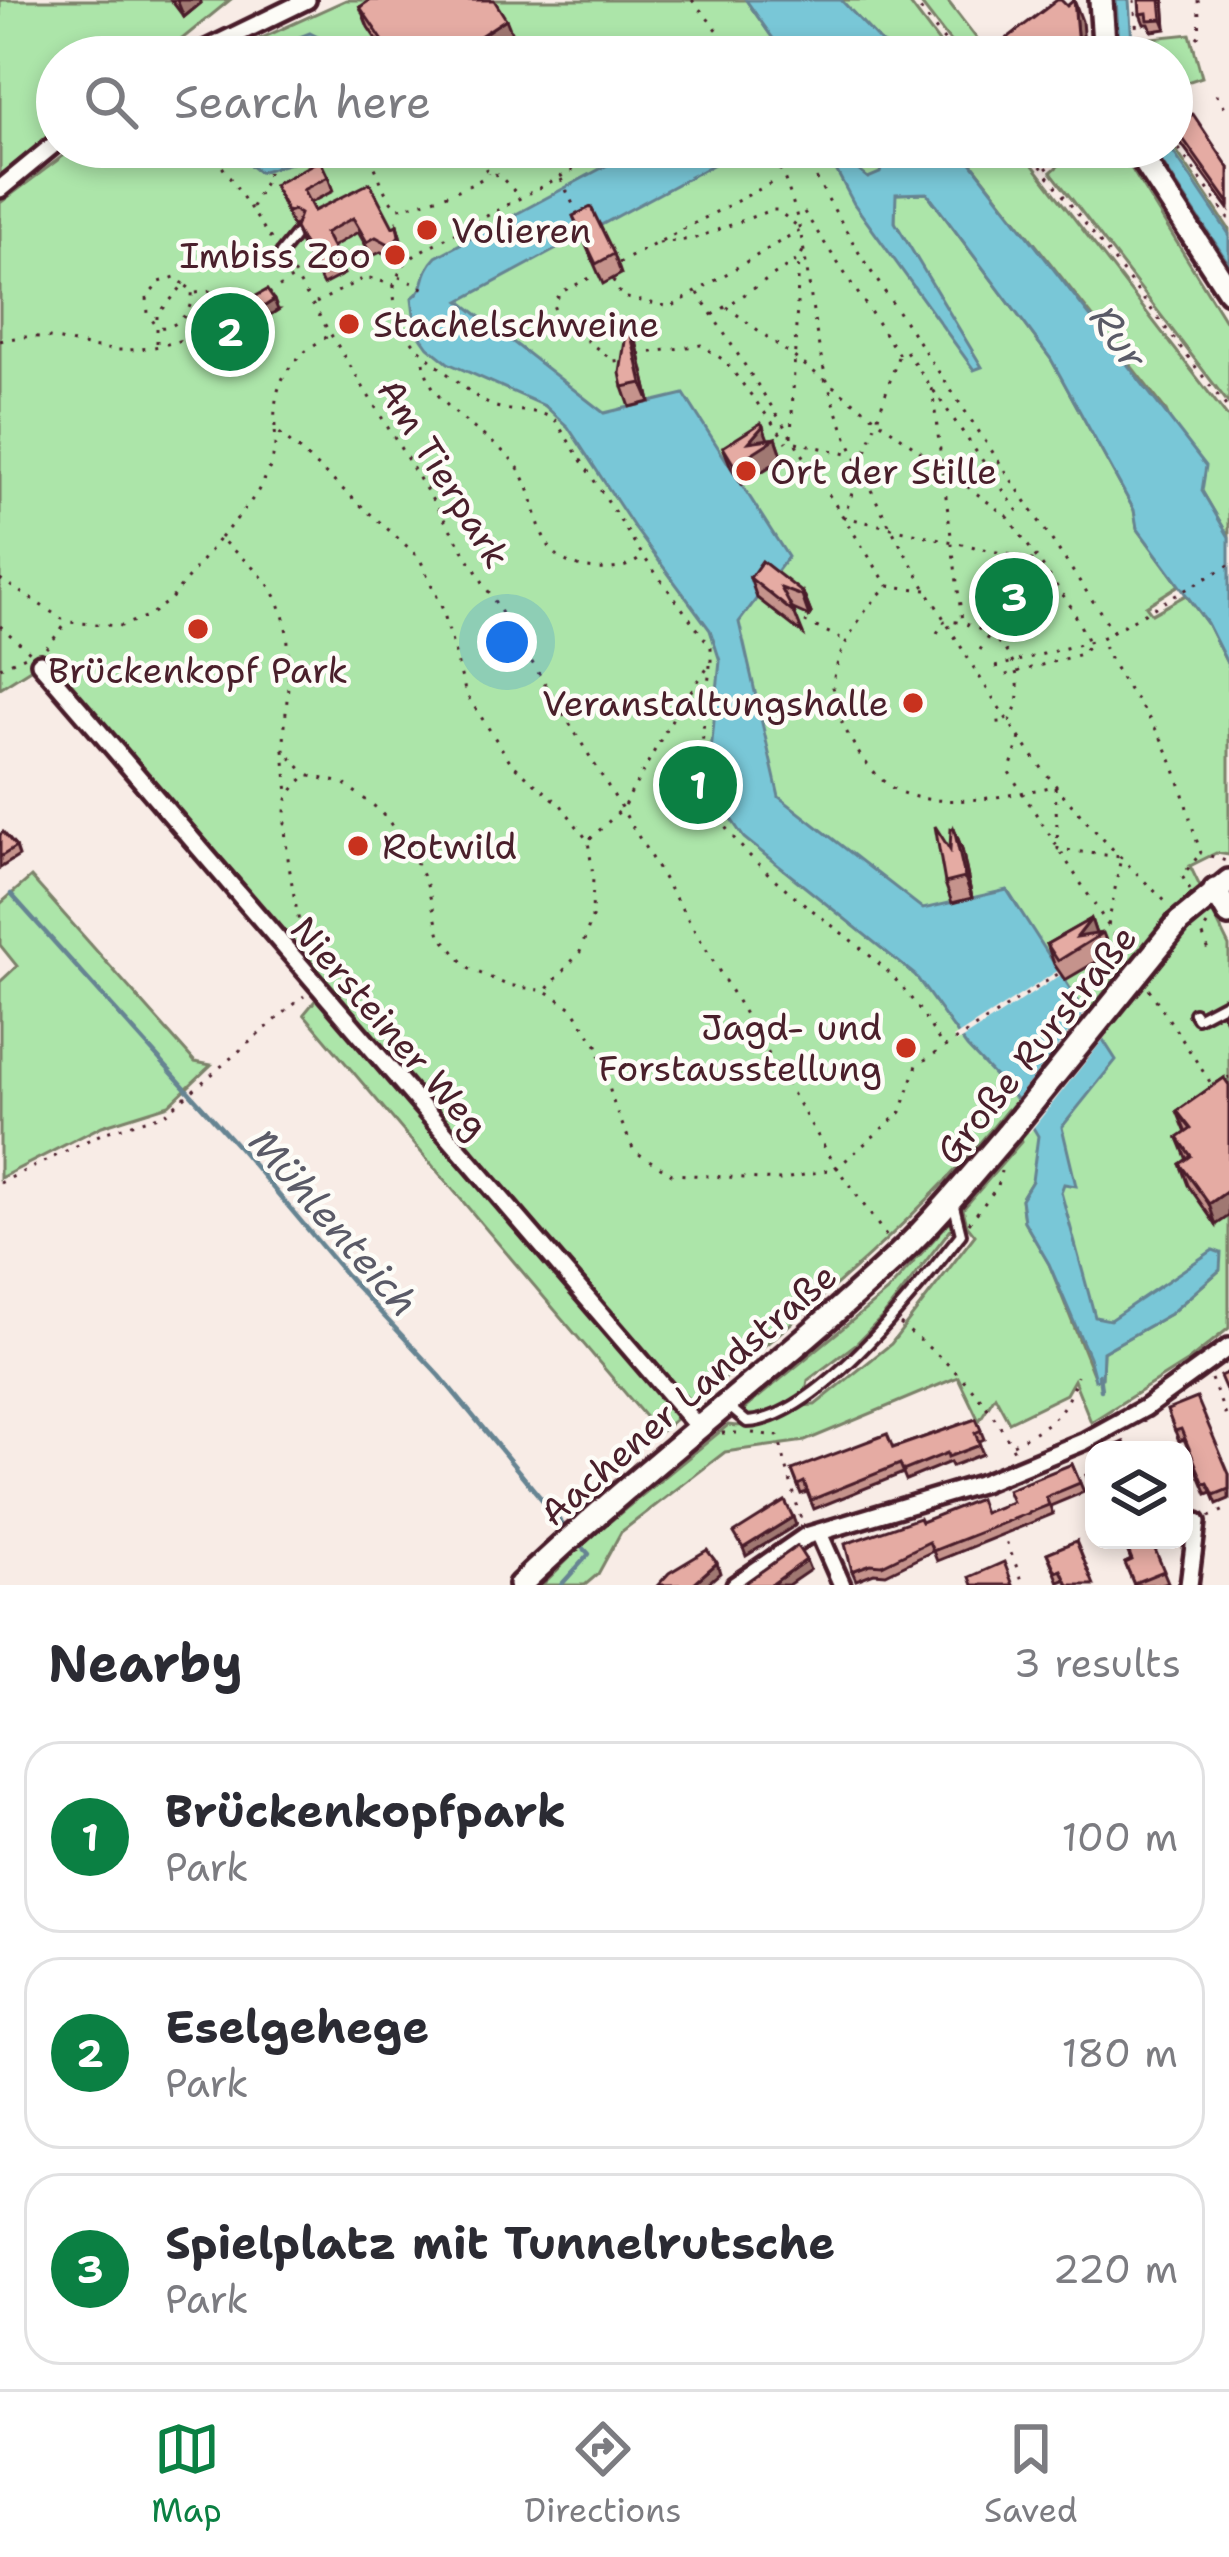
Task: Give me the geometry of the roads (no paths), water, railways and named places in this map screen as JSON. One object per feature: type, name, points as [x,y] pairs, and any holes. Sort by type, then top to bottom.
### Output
[{"type":"main road","points":[[1101,0],[1104,36]]},
{"type":"main road","points":[[1150,168],[1225,274]]},
{"type":"main road","points":[[1201,903],[1229,914]]},
{"type":"main road","name":"Große Rurstraße","points":[[900,1254],[952,1199],[1201,903]]},
{"type":"main road","name":"Aachener Landstraße","points":[[520,1585],[572,1536],[702,1432],[726,1404],[900,1254]]},
{"type":"street","points":[[233,36],[307,0]]},
{"type":"street","points":[[0,189],[36,159]]},
{"type":"street","name":"Niersteiner Weg","points":[[36,658],[702,1432]]},
{"type":"street","points":[[735,1585],[813,1534],[941,1497],[1085,1441],[1145,1408],[1229,1347]]},
{"type":"street","points":[[1189,1585],[1198,1522]]},
{"type":"street","points":[[813,1534],[842,1585]]},
{"type":"lane","points":[[280,254],[298,232]]},
{"type":"lane","points":[[1194,1013],[1197,1018],[1229,1001]]},
{"type":"lane","points":[[726,1404],[747,1423],[776,1415],[826,1381],[894,1319],[961,1234],[952,1199]]},
{"type":"water","points":[[746,0],[841,0],[875,36],[771,36]]},
{"type":"water","points":[[1116,0],[1129,0],[1132,36],[1119,36]]},
{"type":"water","points":[[602,168],[707,168],[460,301],[604,413],[684,394],[788,557],[739,622],[779,797],[923,909],[1007,890],[1116,1060],[1062,1127],[1076,1186],[1064,1184],[1061,1192],[1095,1317],[1110,1320],[1213,1250],[1221,1253],[1220,1270],[1170,1314],[1103,1352],[1102,1378],[1095,1380],[1049,1264],[1024,1221],[1021,1199],[1032,1181],[1038,1136],[1016,1099],[967,1047],[915,975],[744,838],[725,810],[710,761],[720,661],[710,630],[568,427],[545,406],[448,363],[428,347],[416,330],[412,298],[436,257]]},
{"type":"water","points":[[835,168],[858,168],[868,178],[882,168],[975,168],[1206,466],[1202,491],[1229,537],[1229,667],[1207,623],[1137,528],[1134,510],[1051,359],[927,193],[896,194],[895,222],[982,367],[974,370],[854,204]]},
{"type":"water","points":[[1166,168],[1184,168],[1229,234],[1229,264]]},
{"type":"waterway","name":"Mühlenteich","points":[[11,894],[440,1376],[568,1531]]},
{"type":"waterway","points":[[1099,1375],[1101,1390]]},
{"type":"waterway","name":"Mühlenteich","points":[[561,1585],[589,1554],[576,1540]]},
{"type":"place","name":"Volieren","points":[[427,230]]},
{"type":"place","name":"Imbiss Zoo","points":[[395,255]]},
{"type":"place","name":"Stachelschweine","points":[[349,324]]},
{"type":"place","name":"Eselgehege","points":[[230,332]]},
{"type":"place","name":"Ort der Stille","points":[[746,471]]},
{"type":"place","name":"Spielplatz mit Tunnelrutsche","points":[[1014,597]]},
{"type":"place","name":"Brückenkopf Park","points":[[198,629]]},
{"type":"place","name":"Veranstaltungshalle","points":[[913,703]]},
{"type":"place","name":"Brückenkopfpark","points":[[698,785]]},
{"type":"place","name":"Rotwild","points":[[358,846]]},
{"type":"place","name":"Jagd- und Forstausstellung","points":[[906,1048]]},
{"type":"water label","name":"Rur","points":[[1119,337]]}]
